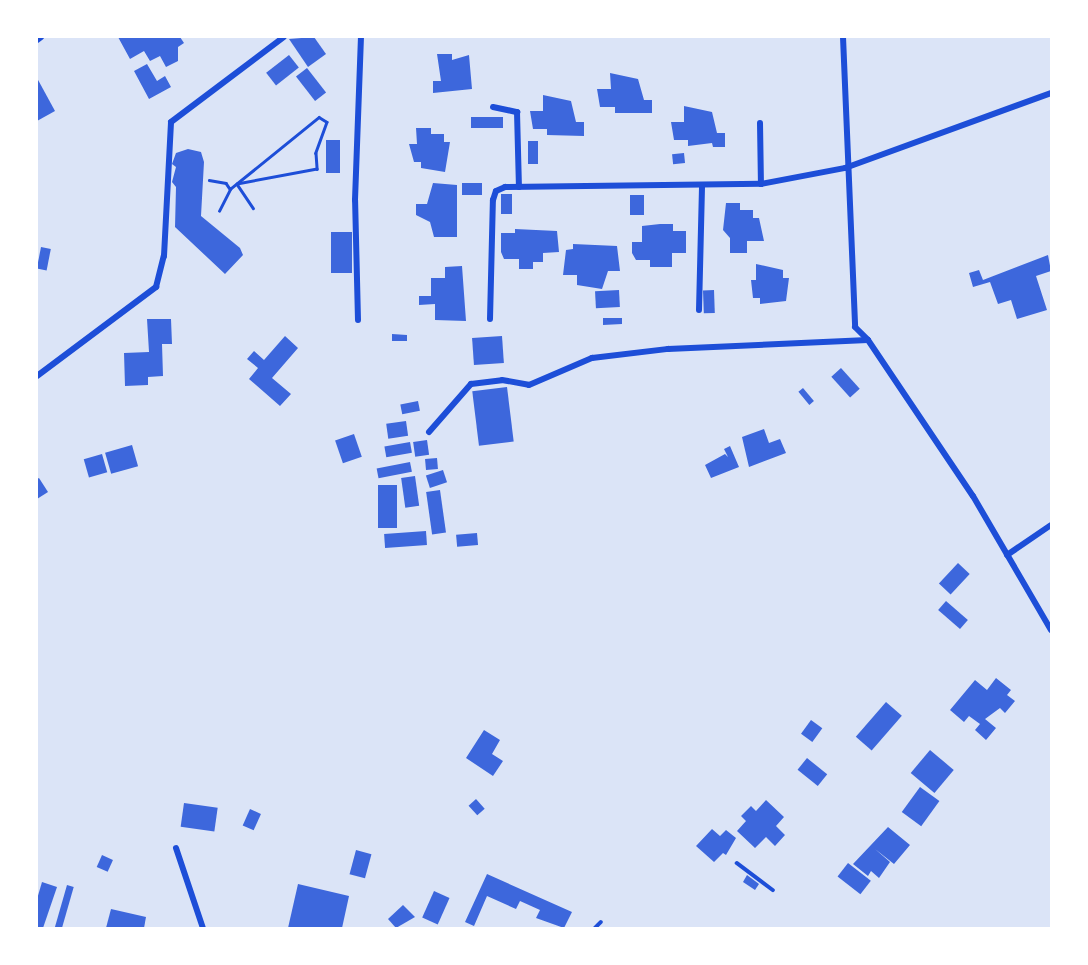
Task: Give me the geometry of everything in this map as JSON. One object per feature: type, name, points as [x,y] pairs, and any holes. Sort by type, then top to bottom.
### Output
[{"type":"street","points":[[37,376],[156,287],[164,256],[171,122],[284,37]]},
{"type":"street","points":[[358,320],[355,200],[361,37]]},
{"type":"street","points":[[843,37],[845,168],[855,327],[868,341],[973,496],[1051,630]]},
{"type":"street","points":[[490,319],[493,200],[496,191],[519,187],[761,184],[845,168],[1051,93]]},
{"type":"street","points":[[493,107],[517,112],[519,187]]},
{"type":"street","points":[[760,123],[761,184]]},
{"type":"street","points":[[699,310],[702,185]]},
{"type":"street","points":[[429,432],[471,384],[502,380],[529,385],[592,358],[700,347],[868,341]]},
{"type":"street","points":[[1007,555],[1051,525]]},
{"type":"street","points":[[176,848],[203,928]]},
{"type":"lane","points":[[737,863],[773,890]]},
{"type":"lane","points":[[595,928],[601,922]]},
{"type":"path","points":[[219,211],[230,189],[319,117],[327,122],[316,153],[317,169],[237,184]]},
{"type":"path","points":[[209,180],[226,183],[230,189]]},
{"type":"path","points":[[237,184],[253,208]]},
{"type":"shaded area","points":[[37,37],[1051,37],[1051,928],[37,928]]},
{"type":"building","points":[[118,37],[180,37],[184,43],[178,47],[178,61],[166,67],[160,56],[150,61],[144,51],[130,59]]},
{"type":"building","points":[[314,37],[326,54],[308,67],[289,39]]},
{"type":"building","points":[[437,54],[452,54],[452,60],[469,55],[472,89],[433,93],[433,81],[441,81]]},
{"type":"building","points":[[289,55],[299,68],[276,85],[266,73]]},
{"type":"building","points":[[147,64],[157,81],[165,76],[171,87],[149,99],[134,71]]},
{"type":"building","points":[[307,68],[326,92],[315,101],[296,77]]},
{"type":"building","points":[[610,73],[638,79],[644,100],[652,100],[652,113],[615,113],[615,107],[600,107],[597,89],[611,89]]},
{"type":"building","points":[[37,78],[55,111],[37,121]]},
{"type":"building","points":[[543,95],[571,101],[576,122],[584,122],[584,136],[547,135],[547,129],[533,129],[530,111],[543,111]]},
{"type":"building","points":[[684,106],[712,112],[717,133],[725,133],[725,147],[713,147],[712,143],[688,146],[688,140],[674,140],[671,122],[684,122]]},
{"type":"building","points":[[471,117],[503,117],[503,128],[471,128]]},
{"type":"building","points":[[416,128],[431,128],[431,134],[444,134],[444,142],[450,142],[445,172],[421,168],[421,162],[414,162],[409,144],[417,144]]},
{"type":"building","points":[[326,140],[340,140],[340,173],[326,173]]},
{"type":"building","points":[[528,141],[538,141],[538,164],[528,164]]},
{"type":"building","points":[[188,149],[201,152],[204,162],[201,216],[240,248],[243,255],[225,274],[175,227],[176,187],[172,182],[176,167],[172,164],[176,153]]},
{"type":"building","points":[[684,153],[685,163],[673,164],[672,154]]},
{"type":"building","points":[[433,183],[457,185],[457,237],[434,237],[430,222],[416,215],[416,204],[427,204]]},
{"type":"building","points":[[462,183],[482,183],[482,195],[462,195]]},
{"type":"building","points":[[501,194],[512,194],[512,214],[501,214]]},
{"type":"building","points":[[630,195],[644,195],[644,215],[630,215]]},
{"type":"building","points":[[726,203],[740,203],[740,210],[753,210],[753,218],[759,218],[764,241],[747,241],[747,253],[730,253],[730,238],[723,230]]},
{"type":"building","points":[[673,224],[673,231],[686,231],[686,253],[672,253],[672,267],[650,267],[650,260],[636,260],[632,253],[632,242],[642,242],[642,226]]},
{"type":"building","points":[[515,229],[557,231],[559,252],[543,253],[543,262],[533,262],[533,269],[519,269],[519,259],[504,259],[501,252],[501,233],[515,233]]},
{"type":"building","points":[[331,232],[352,232],[352,273],[331,273]]},
{"type":"building","points":[[573,244],[617,246],[620,271],[608,271],[602,289],[577,285],[577,275],[563,275],[566,250],[573,249]]},
{"type":"building","points":[[41,247],[51,249],[47,271],[37,269]]},
{"type":"building","points":[[1048,255],[1051,271],[1036,276],[1047,310],[1017,319],[1011,300],[998,304],[990,282],[973,287],[969,273],[979,270],[983,280]]},
{"type":"building","points":[[756,264],[783,270],[783,278],[789,278],[786,301],[760,304],[760,298],[753,298],[751,280],[756,280]]},
{"type":"building","points":[[462,266],[466,321],[435,320],[435,304],[419,305],[419,296],[431,296],[431,278],[445,278],[445,267]]},
{"type":"building","points":[[619,290],[620,307],[596,308],[595,291]]},
{"type":"building","points":[[703,290],[714,290],[715,313],[704,313]]},
{"type":"building","points":[[603,318],[622,318],[622,324],[603,325]]},
{"type":"building","points":[[147,319],[171,319],[172,344],[162,344],[163,376],[148,377],[148,385],[125,386],[124,353],[149,352]]},
{"type":"building","points":[[392,334],[407,335],[407,341],[392,341]]},
{"type":"building","points":[[285,336],[298,348],[272,378],[291,394],[280,406],[249,379],[258,368],[247,359],[254,351],[264,360]]},
{"type":"building","points":[[502,336],[504,363],[474,365],[472,338]]},
{"type":"building","points":[[841,368],[860,389],[850,398],[831,377]]},
{"type":"building","points":[[507,387],[514,442],[479,446],[472,391]]},
{"type":"building","points":[[803,388],[814,401],[809,405],[798,392]]},
{"type":"building","points":[[418,401],[420,411],[402,414],[400,404]]},
{"type":"building","points":[[406,421],[408,436],[388,439],[386,424]]},
{"type":"building","points":[[764,429],[769,443],[780,439],[786,453],[749,467],[742,437]]},
{"type":"building","points":[[354,434],[362,457],[343,463],[335,441]]},
{"type":"building","points":[[427,440],[429,455],[415,457],[413,442]]},
{"type":"building","points":[[410,442],[412,453],[386,457],[384,447]]},
{"type":"building","points":[[132,445],[138,466],[111,474],[105,453]]},
{"type":"building","points":[[730,446],[739,467],[711,478],[705,465],[725,454],[728,457],[724,449]]},
{"type":"building","points":[[102,454],[107,472],[89,478],[84,459]]},
{"type":"building","points":[[437,458],[438,469],[426,470],[425,459]]},
{"type":"building","points":[[410,462],[412,472],[379,478],[377,468]]},
{"type":"building","points":[[443,470],[447,482],[430,488],[426,476]]},
{"type":"building","points":[[415,476],[419,506],[405,508],[401,478]]},
{"type":"building","points":[[39,478],[48,492],[37,499],[37,479]]},
{"type":"building","points":[[378,485],[397,485],[397,528],[378,528]]},
{"type":"building","points":[[440,490],[446,533],[432,535],[426,492]]},
{"type":"building","points":[[426,531],[427,545],[385,548],[384,534]]},
{"type":"building","points":[[477,533],[478,545],[457,547],[456,535]]},
{"type":"building","points":[[958,563],[970,574],[951,594],[939,583]]},
{"type":"building","points":[[946,601],[968,620],[960,629],[938,610]]},
{"type":"building","points":[[996,678],[1011,690],[1007,695],[1015,701],[1005,713],[1000,708],[985,719],[996,728],[986,740],[975,730],[980,724],[969,716],[964,722],[950,710],[975,680],[987,690]]},
{"type":"building","points":[[886,702],[902,716],[872,750],[856,737]]},
{"type":"building","points":[[811,720],[822,728],[812,742],[801,734]]},
{"type":"building","points":[[484,730],[500,740],[492,754],[503,761],[493,776],[466,758]]},
{"type":"building","points":[[930,750],[954,770],[934,793],[911,773]]},
{"type":"building","points":[[807,758],[827,774],[818,786],[798,770]]},
{"type":"building","points":[[920,787],[939,801],[921,826],[902,812]]},
{"type":"building","points":[[476,799],[485,809],[477,815],[469,806]]},
{"type":"building","points":[[766,800],[784,817],[776,826],[785,835],[775,846],[766,837],[755,848],[737,831],[746,821],[741,816],[751,806],[756,811]]},
{"type":"building","points":[[184,803],[218,808],[214,831],[181,827]]},
{"type":"building","points":[[250,809],[261,814],[254,830],[243,825]]},
{"type":"building","points":[[888,827],[910,845],[894,864],[875,849],[890,862],[879,878],[871,871],[868,876],[853,864]]},
{"type":"building","points":[[712,829],[720,836],[726,830],[736,838],[726,855],[723,853],[714,862],[696,846]]},
{"type":"building","points":[[356,850],[371,854],[365,878],[350,874]]},
{"type":"building","points":[[102,855],[113,860],[108,872],[97,867]]},
{"type":"building","points":[[848,863],[871,881],[860,894],[838,876]]},
{"type":"building","points":[[487,874],[572,912],[564,928],[536,918],[540,910],[520,901],[516,909],[487,896],[474,926],[465,922]]},
{"type":"building","points":[[747,875],[759,884],[755,890],[743,882]]},
{"type":"building","points":[[42,882],[57,887],[43,928],[37,928],[37,899]]},
{"type":"building","points":[[298,884],[349,896],[342,928],[288,928]]},
{"type":"building","points":[[67,885],[74,887],[62,928],[55,928]]},
{"type":"building","points":[[434,891],[450,898],[438,924],[422,917]]},
{"type":"building","points":[[403,905],[415,917],[396,928],[388,919]]},
{"type":"building","points":[[111,909],[146,917],[144,928],[106,928]]}]
